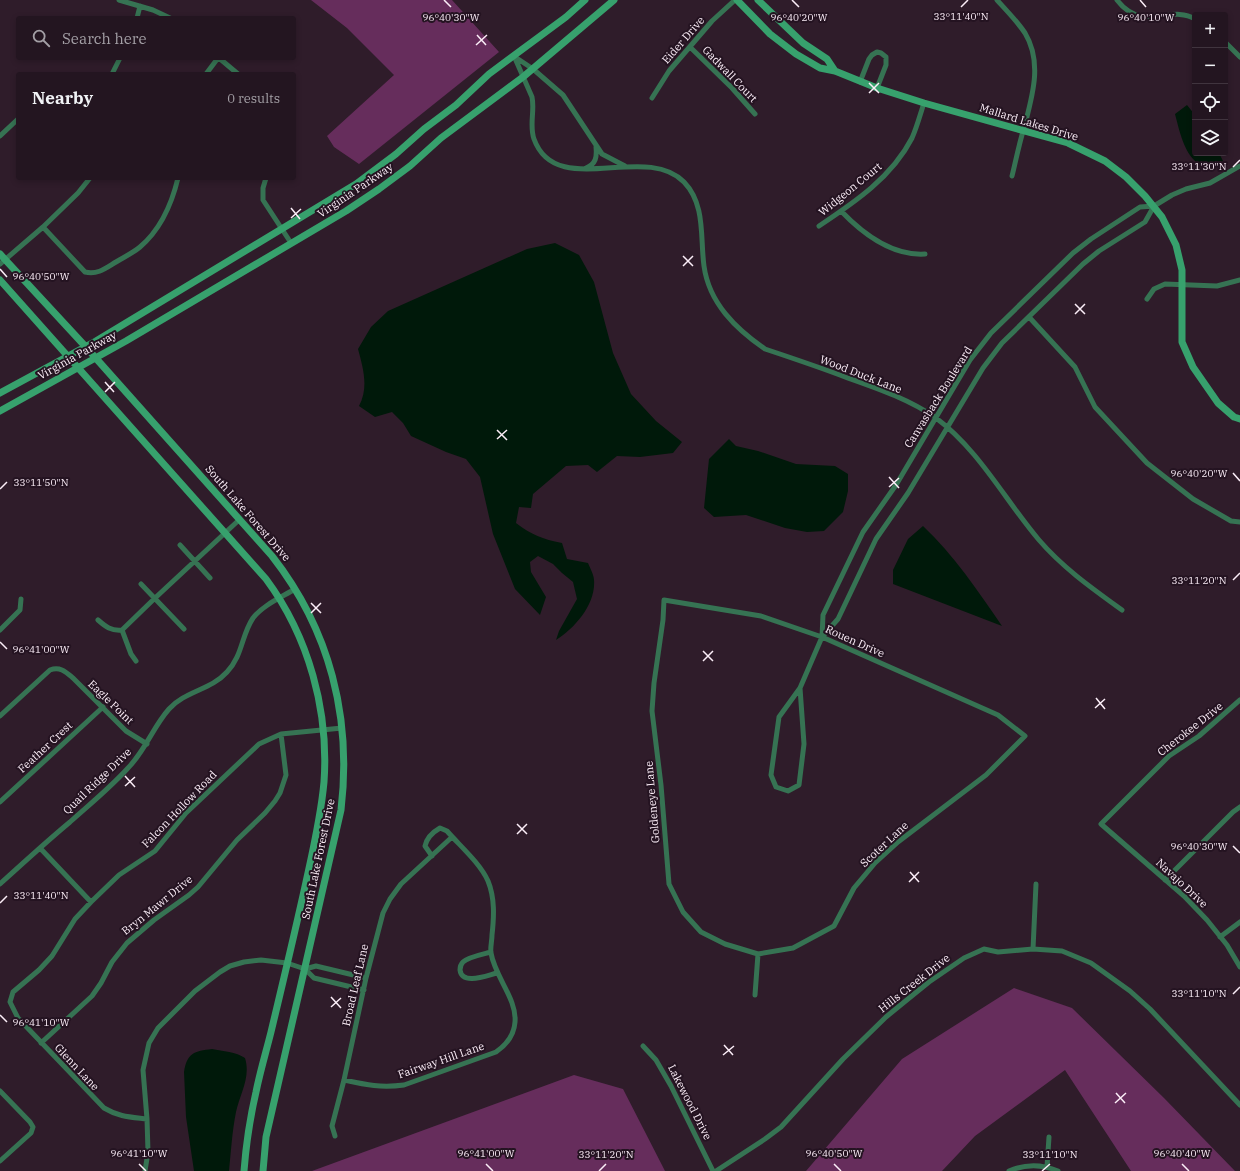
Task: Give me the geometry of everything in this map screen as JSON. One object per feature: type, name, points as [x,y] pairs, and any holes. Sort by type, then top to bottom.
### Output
[{"type":"main road","name":"Virginia Parkway","points":[[0,393],[86,346],[356,184],[379,168],[424,129],[456,105],[489,74],[566,17],[585,0]]},
{"type":"main road","name":"Virginia Parkway","points":[[0,411],[126,341],[346,211],[379,189],[410,166],[421,155],[454,129],[524,77],[614,0]]},
{"type":"main road","name":"Mallard Lakes Drive","points":[[736,0],[770,34],[796,54],[820,68],[835,71],[860,82],[924,103],[1068,143],[1105,161],[1126,176],[1154,206],[1162,217],[1176,245],[1182,270],[1182,342],[1193,367],[1218,403],[1234,417],[1240,419]]},
{"type":"main road","name":"Mallard Lakes Drive","points":[[758,0],[803,43],[827,59],[835,71]]},
{"type":"main road","name":"South Lake Forest Drive","points":[[0,254],[3,262],[86,346],[95,358],[272,556],[295,589],[317,632],[329,662],[337,690],[342,728],[344,767],[341,810],[266,1137],[263,1171]]},
{"type":"main road","name":"South Lake Forest Drive","points":[[0,280],[266,579],[279,598],[300,639],[310,668],[320,708],[323,730],[324,764],[322,804],[302,903],[256,1092],[249,1130],[244,1171]]},
{"type":"street","points":[[119,0],[166,16]]},
{"type":"street","name":"Eider Drive","points":[[652,98],[669,71],[712,21],[736,0]]},
{"type":"street","points":[[997,0],[1025,33],[1034,58],[1035,80],[1012,176]]},
{"type":"street","points":[[1117,0],[1130,13],[1150,18],[1174,15],[1192,17]]},
{"type":"street","points":[[138,16],[140,6]]},
{"type":"street","points":[[1228,45],[1240,57]]},
{"type":"street","name":"Gadwall Court","points":[[690,47],[732,88],[755,114]]},
{"type":"street","points":[[860,82],[872,54],[877,52],[881,53],[886,57],[886,65],[877,88]]},
{"type":"street","name":"Wood Duck Lane","points":[[514,56],[533,69],[563,95],[596,147],[606,157],[626,166]]},
{"type":"street","name":"Wood Duck Lane","points":[[514,56],[534,103],[532,129],[537,146],[548,159],[555,163],[577,169],[626,166],[662,168],[684,182],[691,192],[700,213],[704,267],[709,285],[724,313],[736,326],[765,349],[880,389],[936,418],[970,449],[1040,542],[1067,568],[1122,610]]},
{"type":"street","points":[[113,72],[119,60]]},
{"type":"street","points":[[208,72],[216,60]]},
{"type":"street","points":[[220,60],[236,72]]},
{"type":"street","name":"Widgeon Court","points":[[819,226],[873,186],[894,164],[912,138],[924,103]]},
{"type":"street","points":[[0,136],[16,121]]},
{"type":"street","points":[[583,169],[594,163],[597,158],[596,147]]},
{"type":"street","name":"Canvasback Boulevard","points":[[822,637],[823,615],[863,532],[896,485],[970,360],[991,333],[1073,253],[1091,239],[1140,207],[1154,206],[1186,189],[1210,183],[1240,166]]},
{"type":"street","points":[[3,262],[78,193],[88,180]]},
{"type":"street","points":[[42,227],[85,272],[97,273],[140,248],[147,240],[163,218],[170,204],[177,180]]},
{"type":"street","points":[[265,180],[263,188],[263,200],[291,243]]},
{"type":"street","name":"Canvasback Boulevard","points":[[800,688],[804,744],[799,785],[788,791],[776,787],[771,775],[779,717],[800,688],[822,637],[838,619],[876,539],[908,493],[983,368],[1002,343],[1083,264],[1099,251],[1145,222],[1154,206]]},
{"type":"street","points":[[841,211],[857,227],[885,245],[917,255],[925,254]]},
{"type":"street","points":[[1147,299],[1154,290],[1165,284],[1181,286],[1217,286],[1240,280]]},
{"type":"street","points":[[1029,317],[1075,366],[1095,407],[1147,463],[1192,499],[1231,521],[1240,522]]},
{"type":"street","points":[[98,620],[107,628],[115,631],[122,630],[240,519]]},
{"type":"street","points":[[180,546],[210,578]]},
{"type":"street","points":[[141,584],[184,629]]},
{"type":"street","name":"Quail Ridge Drive","points":[[0,884],[96,800],[128,769],[139,756],[170,708],[186,696],[214,683],[227,672],[236,661],[254,617],[279,598],[295,589]]},
{"type":"street","points":[[0,630],[20,610],[21,599]]},
{"type":"street","name":"Rouen Drive","points":[[664,600],[761,616],[822,637],[998,715],[1025,736]]},
{"type":"street","name":"Goldeneye Lane","points":[[664,600],[652,711],[661,785],[669,884],[683,912],[701,932],[725,944],[758,954]]},
{"type":"street","points":[[122,630],[131,654],[136,661]]},
{"type":"street","name":"Eagle Point","points":[[0,716],[50,670],[60,668],[103,707],[126,731],[147,744]]},
{"type":"street","name":"Cherokee Drive","points":[[1101,824],[1169,756],[1199,736],[1240,700]]},
{"type":"street","name":"Feather Crest","points":[[0,802],[103,707]]},
{"type":"street","name":"Falcon Hollow Road","points":[[10,1002],[13,992],[39,970],[52,956],[75,919],[91,902],[119,875],[155,851],[182,817],[252,750],[267,739],[281,734],[342,728]]},
{"type":"street","name":"Bryn Mawr Drive","points":[[41,1043],[92,996],[112,962],[127,943],[154,920],[198,887],[237,840],[276,800],[282,788],[286,774],[281,734]]},
{"type":"street","name":"Scoter Lane","points":[[758,954],[793,948],[834,926],[854,888],[875,863],[898,842],[986,775],[1025,736]]},
{"type":"street","points":[[1164,880],[1233,812],[1240,807]]},
{"type":"street","name":"Navajo Drive","points":[[1101,824],[1184,896],[1207,920],[1240,967]]},
{"type":"street","points":[[432,856],[425,846],[426,841],[435,831],[440,828],[447,831],[480,868],[487,879],[492,892],[494,905],[491,952],[497,972],[471,979],[465,978],[461,972],[461,965],[466,960],[491,952]]},
{"type":"street","name":"Broad Leaf Lane","points":[[335,1136],[332,1126],[344,1080],[366,978],[383,913],[390,899],[401,884],[452,837]]},
{"type":"street","points":[[40,848],[91,902]]},
{"type":"street","points":[[1033,949],[1036,884]]},
{"type":"street","points":[[1220,938],[1240,922]]},
{"type":"street","name":"Hills Creek Drive","points":[[715,1171],[765,1139],[780,1127],[843,1059],[886,1017],[944,971],[964,958],[984,949],[998,952],[1033,949],[1062,951],[1081,958],[1105,972],[1130,991],[1154,1013],[1240,1106]]},
{"type":"street","points":[[755,995],[758,954]]},
{"type":"street","points":[[145,1171],[148,1152],[143,1070],[149,1043],[158,1028],[195,991],[230,966],[260,960],[287,963],[304,969],[314,978],[364,990]]},
{"type":"street","points":[[304,969],[316,966],[366,978]]},
{"type":"street","name":"Fairway Hill Lane","points":[[344,1080],[375,1087],[404,1085],[496,1052],[504,1046],[512,1034],[515,1023],[512,1003],[497,972]]},
{"type":"street","name":"Glenn Lane","points":[[10,1002],[18,1018],[104,1108],[114,1114],[125,1117],[147,1119]]},
{"type":"street","name":"Lakewood Drive","points":[[643,1046],[656,1060],[671,1086],[715,1171]]},
{"type":"street","points":[[0,1091],[33,1127],[31,1133],[0,1161]]},
{"type":"street","points":[[1047,1167],[1049,1137]]},
{"type":"street","points":[[1009,1171],[1028,1166],[1047,1167],[1058,1171]]},
{"type":"shaded area","points":[[311,0],[452,0],[499,52],[359,164],[334,147],[327,136],[394,75],[347,28]]},
{"type":"shaded area","points":[[1187,105],[1192,111],[1192,156],[1220,156],[1223,161],[1210,168],[1193,159],[1183,141],[1175,114]]},
{"type":"shaded area","points":[[555,243],[579,255],[594,282],[613,353],[631,394],[656,421],[682,442],[673,453],[640,457],[617,456],[597,472],[588,465],[566,466],[533,494],[531,508],[519,507],[516,523],[527,531],[538,536],[562,543],[567,559],[588,563],[593,576],[594,589],[588,606],[577,622],[556,640],[559,631],[577,599],[573,582],[553,564],[538,556],[530,562],[531,572],[546,597],[540,615],[515,589],[493,534],[480,477],[466,459],[446,452],[411,436],[403,423],[392,412],[375,417],[359,406],[364,392],[364,378],[358,349],[371,327],[388,311],[527,249]]},
{"type":"shaded area","points":[[729,439],[736,446],[758,451],[796,464],[835,466],[848,474],[848,491],[843,512],[824,531],[807,532],[785,528],[746,515],[714,517],[704,508],[709,459]]},
{"type":"shaded area","points":[[923,526],[955,561],[1002,626],[893,584],[893,570],[908,539]]},
{"type":"shaded area","points":[[1014,988],[1072,1008],[1164,1098],[1235,1171],[1131,1171],[1065,1070],[975,1136],[942,1171],[806,1171],[902,1059]]},
{"type":"shaded area","points":[[212,1049],[234,1053],[245,1058],[247,1072],[246,1079],[236,1112],[229,1171],[194,1171],[186,1117],[184,1072],[187,1061],[192,1054]]},
{"type":"shaded area","points":[[574,1075],[623,1089],[665,1171],[312,1171]]}]
